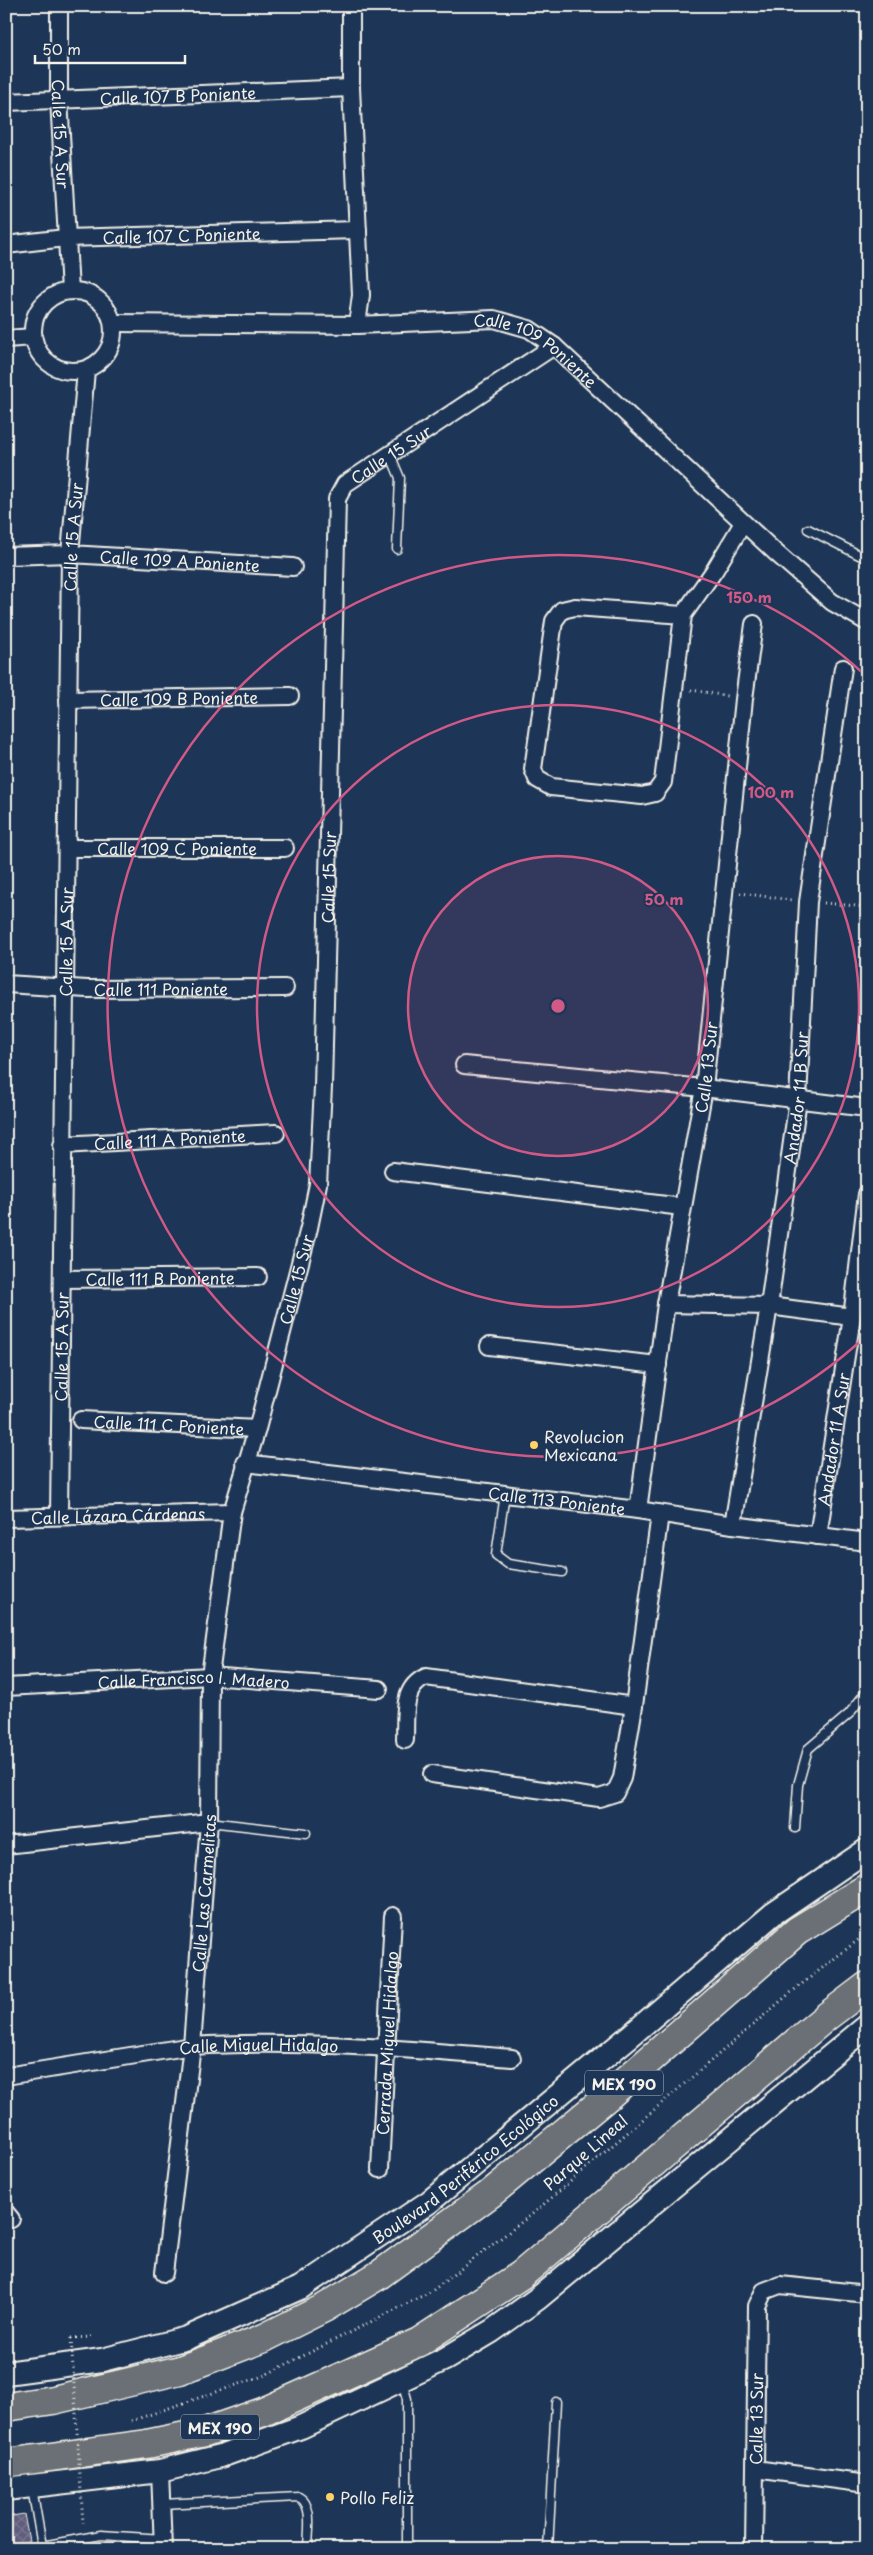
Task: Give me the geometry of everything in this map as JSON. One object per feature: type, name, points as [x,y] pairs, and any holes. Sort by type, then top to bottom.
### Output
[{"type":"highway","name":"Boulevard Periférico Ecológico","points":[[6,2406],[53,2400],[180,2370],[264,2338],[324,2308],[379,2275],[490,2194],[607,2097],[797,1932],[867,1888]]},
{"type":"highway","name":"MEX 190","points":[[6,2464],[147,2444],[205,2432],[263,2412],[419,2342],[521,2275],[826,2016],[867,1986]]},
{"type":"street","name":"Calle 15 A Sur","points":[[59,6],[59,99],[65,238],[70,291]]},
{"type":"street","points":[[350,6],[351,88],[361,296],[357,325]]},
{"type":"street","name":"Calle 107 B Poniente","points":[[6,102],[351,88]]},
{"type":"street","name":"Calle 107 C Poniente","points":[[6,245],[65,238],[358,230]]},
{"type":"street","points":[[70,291],[92,295],[102,303],[113,323],[114,335],[108,352],[96,364],[86,370],[72,372],[58,369],[46,361],[37,350],[32,337],[33,324],[38,312],[46,301],[57,294],[70,291]]},
{"type":"street","name":"Calle 109 Poniente","points":[[113,323],[357,325],[494,319],[529,329],[554,346],[743,523],[832,602],[867,622]]},
{"type":"street","points":[[6,339],[32,337]]},
{"type":"street","name":"Calle 15 Sur","points":[[232,1512],[245,1463],[257,1429],[309,1228],[318,1184],[323,1087],[337,500],[345,484],[554,346]]},
{"type":"street","name":"Calle 15 A Sur","points":[[60,1516],[62,1145],[68,848],[70,554],[86,370]]},
{"type":"street","points":[[683,616],[575,607],[562,610],[554,621],[533,770],[537,779],[551,787],[642,796],[655,793],[663,782],[683,616],[714,571],[743,523]]},
{"type":"street","name":"Calle 109 A Poniente","points":[[6,556],[70,554],[293,567]]},
{"type":"street","name":"Calle 13 Sur","points":[[638,1510],[666,1304],[704,1088],[744,699],[754,624]]},
{"type":"street","name":"Andador 11 B Sur","points":[[733,1525],[769,1306],[798,1098],[808,902],[843,668]]},
{"type":"street","name":"Calle 109 B Poniente","points":[[68,700],[290,696]]},
{"type":"street","name":"Calle 109 C Poniente","points":[[68,848],[285,848]]},
{"type":"street","name":"Calle 111 Poniente","points":[[6,984],[66,988],[285,988]]},
{"type":"street","points":[[464,1065],[798,1098],[867,1108]]},
{"type":"street","name":"Calle 111 A Poniente","points":[[62,1145],[276,1133]]},
{"type":"street","points":[[393,1172],[682,1207]]},
{"type":"street","name":"Andador 11 A Sur","points":[[818,1536],[852,1317],[867,1194]]},
{"type":"street","name":"Calle 111 B Poniente","points":[[62,1279],[258,1277]]},
{"type":"street","points":[[666,1304],[769,1306],[852,1317]]},
{"type":"street","points":[[489,1346],[658,1365]]},
{"type":"street","name":"Calle 111 C Poniente","points":[[81,1420],[257,1429]]},
{"type":"street","name":"Calle 113 Poniente","points":[[245,1463],[638,1510],[733,1525],[867,1542]]},
{"type":"street","name":"Calle Lázaro Cárdenas","points":[[6,1518],[232,1512]]},
{"type":"street","name":"Calle Las Carmelitas","points":[[164,2273],[192,2046],[209,1822],[210,1676],[232,1512]]},
{"type":"street","points":[[432,1774],[598,1798],[615,1793],[622,1778],[634,1706],[660,1514]]},
{"type":"street","name":"Calle Francisco I. Madero","points":[[6,1687],[210,1676],[380,1689]]},
{"type":"street","points":[[404,1740],[408,1693],[415,1682],[426,1678],[634,1706]]},
{"type":"street","points":[[6,1845],[209,1822]]},
{"type":"street","name":"Boulevard Periférico Ecológico","points":[[9,2372],[102,2360],[187,2338],[300,2288],[429,2202],[630,2036],[773,1914],[867,1850]]},
{"type":"street","name":"Cerrada Miguel Hidalgo","points":[[380,2169],[393,1916]]},
{"type":"street","points":[[6,2489],[160,2471],[221,2456],[301,2427],[461,2350],[537,2299],[867,2026]]},
{"type":"street","name":"Calle Miguel Hidalgo","points":[[6,2076],[192,2046],[223,2044],[387,2048],[512,2058]]},
{"type":"street","name":"Calle 13 Sur","points":[[754,2549],[758,2306],[764,2292],[780,2285],[867,2294]]},
{"type":"street","points":[[755,2469],[867,2484]]},
{"type":"street","points":[[160,2471],[163,2544]]},
{"type":"lane","points":[[390,454],[400,478],[397,549]]},
{"type":"lane","points":[[808,529],[867,559]]},
{"type":"lane","points":[[505,1494],[496,1555],[508,1564],[562,1572]]},
{"type":"lane","points":[[795,1828],[798,1785],[808,1749],[849,1714],[867,1691]]},
{"type":"lane","points":[[209,1822],[306,1833]]},
{"type":"lane","points":[[402,2380],[407,2399],[407,2549]]},
{"type":"lane","points":[[548,2549],[556,2402]]},
{"type":"lane","points":[[32,2487],[42,2546]]},
{"type":"lane","points":[[162,2504],[298,2497],[305,2501],[308,2507],[308,2549]]},
{"type":"lane","points":[[25,2549],[102,2535],[163,2544]]},
{"type":"path","points":[[673,687],[744,699]]},
{"type":"path","name":"Parque Lineal","points":[[432,2291],[536,2211],[789,1994],[867,1933]]},
{"type":"path","points":[[83,2523],[71,2338],[92,2337]]},
{"type":"building","points":[[24,2514],[29,2541],[6,2545],[6,2517]]},
{"type":"place","name":"Revolucion Mexicana","points":[[534,1445]]},
{"type":"place","name":"Pollo Feliz","points":[[330,2497]]}]
